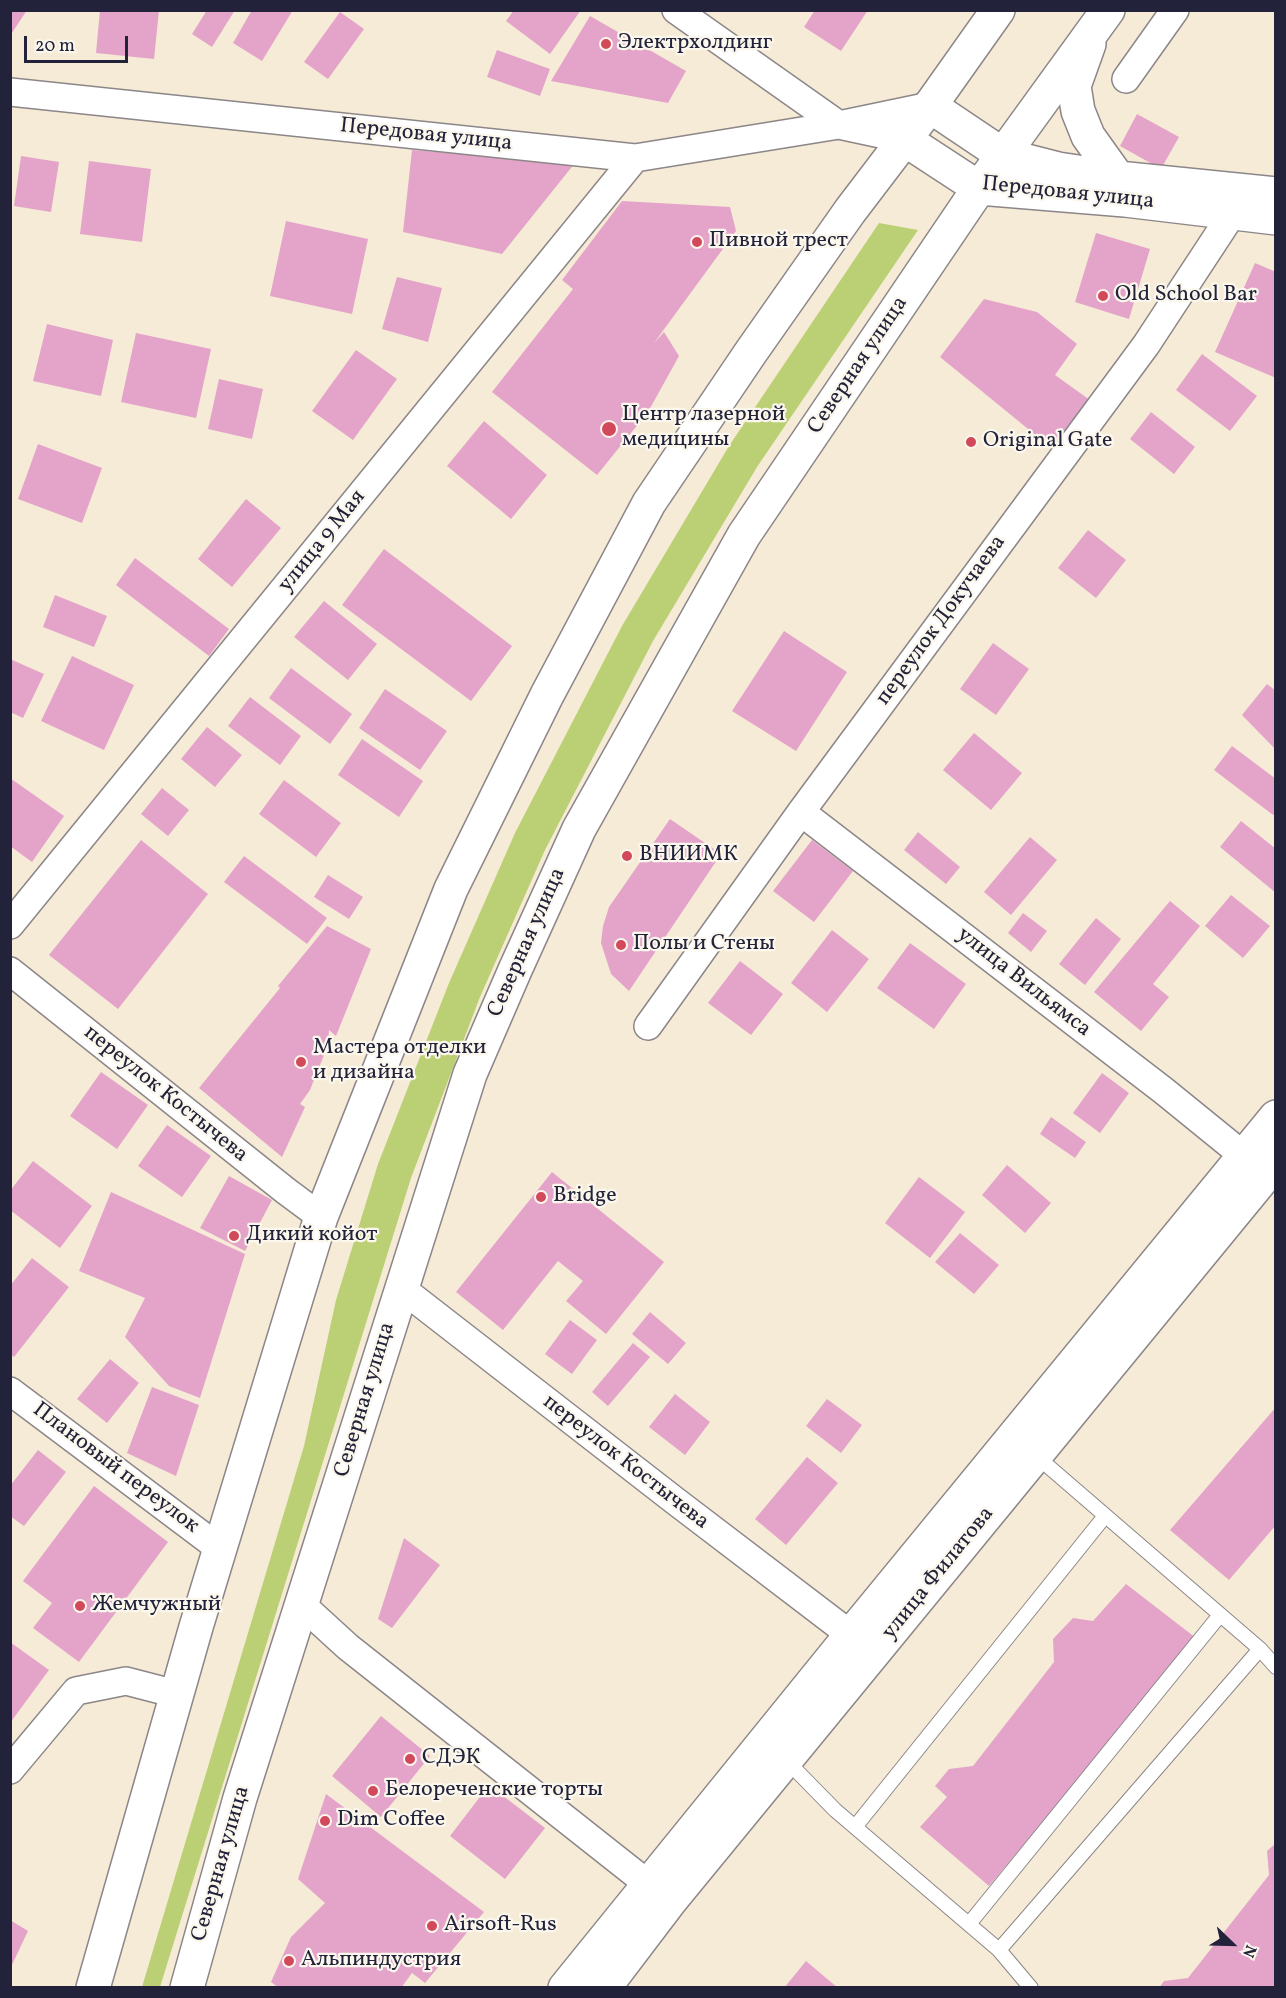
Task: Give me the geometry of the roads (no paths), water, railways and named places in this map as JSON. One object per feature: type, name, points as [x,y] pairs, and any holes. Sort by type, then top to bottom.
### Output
[{"type":"main road","points":[[93,1988],[219,1548],[321,1217],[451,889],[548,695],[649,503],[757,342],[998,10]]},
{"type":"main road","name":"Передовая улица","points":[[1101,21],[1074,86],[1078,111],[1088,136],[1118,178]]},
{"type":"main road","name":"Северная улица","points":[[187,1988],[240,1798],[470,1074],[579,829],[744,535],[979,188],[1101,21]]},
{"type":"main road","name":"Передовая улица","points":[[930,106],[1003,155],[1058,169],[1118,178],[1275,194]]},
{"type":"main road","name":"Передовая улица","points":[[904,139],[979,188],[1125,200],[1275,218]]},
{"type":"main road","points":[[565,1988],[851,1635],[1025,1446],[1275,1117]]},
{"type":"main road","name":"улица Филатова","points":[[604,1988],[670,1901],[786,1760],[1025,1446],[1275,1162]]},
{"type":"street","points":[[676,10],[840,125]]},
{"type":"street","points":[[1126,79],[1175,10]]},
{"type":"street","name":"Передовая улица","points":[[10,92],[635,158],[840,125],[930,106]]},
{"type":"street","name":"Передовая улица","points":[[840,125],[904,139]]},
{"type":"street","name":"улица 9 Мая","points":[[10,925],[635,158]]},
{"type":"street","name":"переулок Докучаева","points":[[648,1026],[801,812],[1146,345],[1232,214]]},
{"type":"street","name":"улица Вильямса","points":[[801,812],[1244,1156]]},
{"type":"street","name":"переулок Костычева","points":[[10,971],[321,1217]]},
{"type":"street","name":"переулок Костычева","points":[[401,1288],[851,1635]]},
{"type":"street","name":"Плановый переулок","points":[[10,1391],[219,1548]]},
{"type":"street","points":[[302,1605],[348,1647],[648,1884]]},
{"type":"street","points":[[10,1770],[76,1691],[126,1681],[176,1694]]},
{"type":"lane","points":[[1025,1446],[1260,1649],[1275,1667]]},
{"type":"lane","points":[[855,1827],[1105,1516]]},
{"type":"lane","points":[[969,1924],[1220,1615]]},
{"type":"lane","points":[[999,1950],[1260,1649]]},
{"type":"lane","points":[[786,1760],[835,1810],[999,1950],[1031,1988]]},
{"type":"place","name":"Электрхолдинг","points":[[606,44]]},
{"type":"place","name":"Пивной трест","points":[[697,242]]},
{"type":"place","name":"Old School Bar","points":[[1103,296]]},
{"type":"place","name":"Центр лазерной медицины","points":[[609,429]]},
{"type":"place","name":"Original Gate","points":[[971,442]]},
{"type":"place","name":"ВНИИМК","points":[[627,856]]},
{"type":"place","name":"Полы и Стены","points":[[621,945]]},
{"type":"place","name":"Мастера отделки и дизайна","points":[[301,1062]]},
{"type":"place","name":"Bridge","points":[[541,1197]]},
{"type":"place","name":"Дикий койот","points":[[234,1236]]},
{"type":"place","name":"Жемчужный","points":[[80,1606]]},
{"type":"place","name":"СДЭК","points":[[410,1759]]},
{"type":"place","name":"Белореченские торты","points":[[373,1791]]},
{"type":"place","name":"Dim Coffee","points":[[325,1821]]},
{"type":"place","name":"Airsoft-Rus","points":[[432,1926]]},
{"type":"place","name":"Альпиндустрия","points":[[289,1961]]}]
